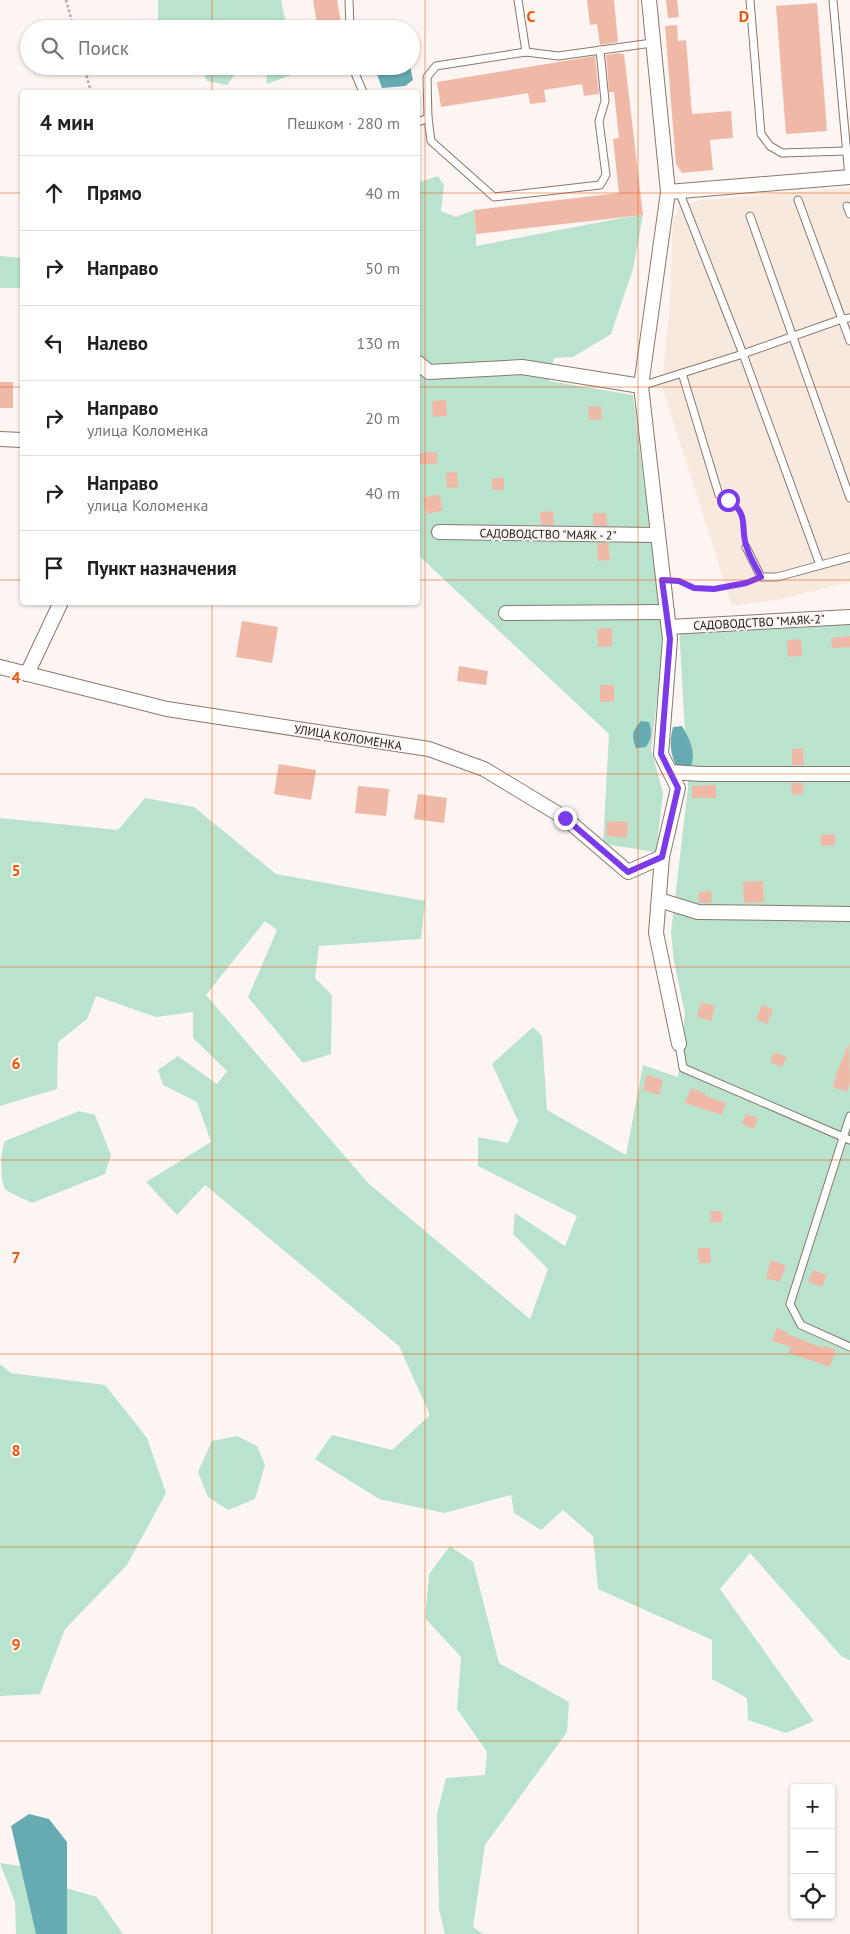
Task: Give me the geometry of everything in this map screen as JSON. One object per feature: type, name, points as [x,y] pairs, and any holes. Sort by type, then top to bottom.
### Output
[{"type":"street","points":[[649,0],[652,43],[674,191],[641,386],[670,639],[661,754],[678,788],[662,857],[656,933],[680,1044]]},
{"type":"street","points":[[674,191],[849,177]]},
{"type":"street","points":[[420,365],[429,372],[522,367],[641,386]]},
{"type":"street","points":[[0,439],[20,440]]},
{"type":"street","name":"САДОВОДСТВО \"МАЯК - 2\"","points":[[439,532],[657,535]]},
{"type":"street","points":[[27,674],[60,605]]},
{"type":"street","points":[[506,614],[666,612]]},
{"type":"street","name":"САДОВОДСТВО \"МАЯК-2\"","points":[[668,627],[850,617]]},
{"type":"street","name":"УЛИЦА КОЛОМЕНКА","points":[[0,667],[166,709],[428,750],[484,769],[565,818],[628,872],[662,857]]},
{"type":"street","points":[[670,772],[702,774],[850,774]]},
{"type":"street","points":[[659,900],[698,912],[850,914]]},
{"type":"lane","points":[[349,0],[350,20]]},
{"type":"lane","points":[[518,0],[526,52]]},
{"type":"lane","points":[[750,0],[761,134],[770,146],[782,153],[846,151]]},
{"type":"lane","points":[[833,0],[849,177]]},
{"type":"lane","points":[[600,50],[606,101],[599,121],[606,175],[600,186],[494,197],[431,141],[428,118],[427,77],[436,66],[526,52],[558,56],[600,50],[652,43]]},
{"type":"lane","points":[[356,75],[362,90]]},
{"type":"lane","points":[[420,121],[428,118]]},
{"type":"lane","points":[[674,191],[743,354],[820,565]]},
{"type":"lane","points":[[798,200],[850,341]]},
{"type":"lane","points":[[847,206],[850,214]]},
{"type":"lane","points":[[750,216],[850,498]]},
{"type":"lane","points":[[641,386],[743,354],[842,318],[850,318]]},
{"type":"lane","points":[[682,373],[719,495]]},
{"type":"lane","points":[[746,547],[761,577],[776,578],[850,557]]},
{"type":"lane","points":[[680,1044],[683,1068],[846,1138]]},
{"type":"lane","points":[[850,1116],[846,1138],[790,1304],[802,1325],[850,1347]]},
{"type":"path","points":[[66,0],[72,20]]},
{"type":"path","points":[[86,75],[90,90]]},
{"type":"path","points":[[719,495],[738,506],[743,520],[746,547]]},
{"type":"path","points":[[662,580],[679,581],[694,588],[714,589],[746,583],[761,577]]},
{"type":"shaded area","points":[[850,188],[850,582],[781,599],[732,606],[662,386],[670,301],[673,221],[679,206],[701,200]]},
{"type":"green space","points":[[158,0],[281,0],[285,20],[158,20]]},
{"type":"green space","points":[[204,75],[234,75],[227,85],[207,81]]},
{"type":"green space","points":[[266,75],[291,75],[267,84]]},
{"type":"green space","points":[[438,176],[444,185],[441,211],[456,217],[474,210],[476,246],[643,215],[633,269],[611,334],[573,357],[554,358],[549,381],[633,395],[664,643],[651,749],[663,793],[656,852],[603,844],[609,734],[420,557],[420,182]]},
{"type":"green space","points":[[0,256],[20,258],[20,288],[0,288]]},
{"type":"green space","points":[[850,618],[850,1660],[842,1657],[750,1553],[720,1589],[814,1721],[786,1733],[748,1720],[747,1698],[712,1679],[712,1640],[598,1589],[593,1536],[563,1510],[541,1530],[514,1513],[511,1495],[444,1513],[379,1499],[315,1459],[332,1435],[392,1450],[430,1415],[399,1346],[205,1185],[177,1215],[146,1182],[211,1142],[197,1102],[163,1085],[158,1070],[178,1056],[217,1084],[227,1071],[193,1038],[193,1012],[156,1017],[96,996],[87,1019],[58,1042],[57,1089],[0,1106],[0,818],[118,830],[145,798],[194,807],[276,874],[425,901],[421,939],[319,946],[315,978],[332,995],[331,1054],[303,1063],[248,997],[277,930],[265,921],[206,995],[368,1183],[530,1319],[548,1269],[513,1234],[515,1213],[565,1246],[577,1216],[478,1166],[478,1137],[508,1143],[518,1121],[492,1064],[533,1027],[542,1036],[547,1110],[626,1155],[643,1065],[678,1077],[685,1014],[674,961],[671,932],[688,788],[679,625]]},
{"type":"green space","points":[[79,1111],[95,1115],[111,1155],[105,1174],[32,1203],[6,1190],[1,1167],[5,1141]]},
{"type":"green space","points":[[0,1364],[11,1373],[105,1385],[147,1438],[166,1493],[127,1565],[65,1629],[40,1694],[0,1696]]},
{"type":"green space","points":[[237,1436],[257,1446],[265,1465],[255,1499],[228,1510],[208,1497],[198,1472],[212,1441]]},
{"type":"green space","points":[[450,1546],[473,1562],[499,1663],[569,1702],[567,1732],[485,1845],[473,1927],[483,1934],[445,1934],[439,1909],[437,1814],[446,1778],[485,1775],[487,1752],[457,1709],[461,1657],[425,1618],[429,1574]]},
{"type":"green space","points":[[0,1863],[20,1866],[36,1934],[16,1934],[15,1902]]},
{"type":"green space","points":[[66,1888],[97,1897],[123,1934],[67,1934]]},
{"type":"water","points":[[377,75],[412,75],[413,80],[405,86],[382,88]]},
{"type":"water","points":[[641,721],[649,722],[650,738],[646,747],[636,748],[633,734]]},
{"type":"water","points":[[682,726],[693,752],[690,769],[677,768],[672,753],[671,738],[673,727]]},
{"type":"water","points":[[29,1814],[49,1819],[67,1842],[67,1934],[36,1934],[11,1826]]},
{"type":"building","points":[[313,0],[337,0],[340,20],[316,20]]},
{"type":"building","points":[[587,0],[614,0],[618,42],[600,45],[597,24],[590,25]]},
{"type":"building","points":[[666,0],[677,0],[679,17],[668,18]]},
{"type":"building","points":[[817,3],[827,131],[786,134],[776,6]]},
{"type":"building","points":[[677,25],[678,41],[686,40],[692,114],[731,111],[733,138],[710,140],[713,170],[682,173],[676,164],[665,26]]},
{"type":"building","points":[[624,54],[643,215],[476,234],[474,210],[619,193],[613,139],[619,138],[614,92],[609,92],[606,55]]},
{"type":"building","points":[[595,56],[599,94],[584,96],[582,84],[544,90],[546,102],[530,104],[528,93],[441,107],[437,82]]},
{"type":"building","points":[[0,382],[13,382],[13,408],[0,408]]},
{"type":"building","points":[[446,400],[447,416],[433,417],[432,401]]},
{"type":"building","points":[[601,406],[602,419],[589,420],[588,407]]},
{"type":"building","points":[[437,452],[437,464],[420,464],[420,453]]},
{"type":"building","points":[[457,472],[458,487],[447,488],[446,473]]},
{"type":"building","points":[[492,478],[504,478],[504,490],[492,490]]},
{"type":"building","points":[[439,494],[443,510],[427,514],[423,498]]},
{"type":"building","points":[[553,511],[554,525],[541,525],[540,512]]},
{"type":"building","points":[[593,513],[606,513],[607,526],[593,525]]},
{"type":"building","points":[[597,543],[608,543],[610,560],[598,561]]},
{"type":"building","points":[[242,621],[278,627],[272,663],[236,657]]},
{"type":"building","points":[[612,628],[612,646],[598,647],[597,629]]},
{"type":"building","points":[[850,636],[850,647],[832,648],[831,638]]},
{"type":"building","points":[[801,639],[802,656],[788,657],[787,640]]},
{"type":"building","points":[[459,666],[488,671],[486,685],[457,681]]},
{"type":"building","points":[[600,685],[614,685],[614,701],[600,702]]},
{"type":"building","points":[[803,748],[804,765],[792,765],[792,749]]},
{"type":"building","points":[[279,764],[316,770],[311,800],[274,794]]},
{"type":"building","points":[[791,783],[803,783],[803,794],[792,795]]},
{"type":"building","points":[[716,785],[716,798],[692,798],[692,786]]},
{"type":"building","points":[[358,786],[389,789],[386,816],[355,813]]},
{"type":"building","points":[[418,794],[447,798],[444,823],[414,819]]},
{"type":"building","points":[[607,821],[628,822],[627,838],[606,836]]},
{"type":"building","points":[[835,834],[835,845],[821,846],[821,835]]},
{"type":"building","points":[[763,881],[764,902],[744,903],[743,882]]},
{"type":"building","points":[[711,891],[712,903],[699,903],[699,892]]},
{"type":"building","points":[[701,1002],[715,1006],[711,1021],[697,1017]]},
{"type":"building","points":[[762,1005],[773,1009],[767,1024],[756,1019]]},
{"type":"building","points":[[849,1043],[850,1082],[848,1091],[833,1088],[837,1072]]},
{"type":"building","points":[[774,1052],[787,1057],[782,1067],[770,1062]]},
{"type":"building","points":[[647,1075],[663,1080],[659,1095],[643,1090]]},
{"type":"building","points":[[691,1088],[706,1094],[705,1096],[726,1103],[722,1115],[685,1103]]},
{"type":"building","points":[[746,1114],[758,1118],[754,1129],[742,1124]]},
{"type":"building","points":[[710,1211],[722,1211],[722,1222],[711,1222]]},
{"type":"building","points":[[698,1248],[710,1248],[711,1263],[699,1263]]},
{"type":"building","points":[[771,1260],[786,1265],[780,1282],[766,1278]]},
{"type":"building","points":[[813,1270],[827,1275],[822,1287],[808,1282]]},
{"type":"building","points":[[776,1328],[824,1348],[825,1346],[836,1350],[830,1367],[789,1353],[791,1347],[772,1341]]},
{"type":"route","points":[[565,818],[628,872],[662,857],[678,788],[661,754],[670,639],[662,580],[679,581],[694,588],[714,589],[746,583],[761,577],[746,547],[743,520],[738,506],[728,500]]}]
